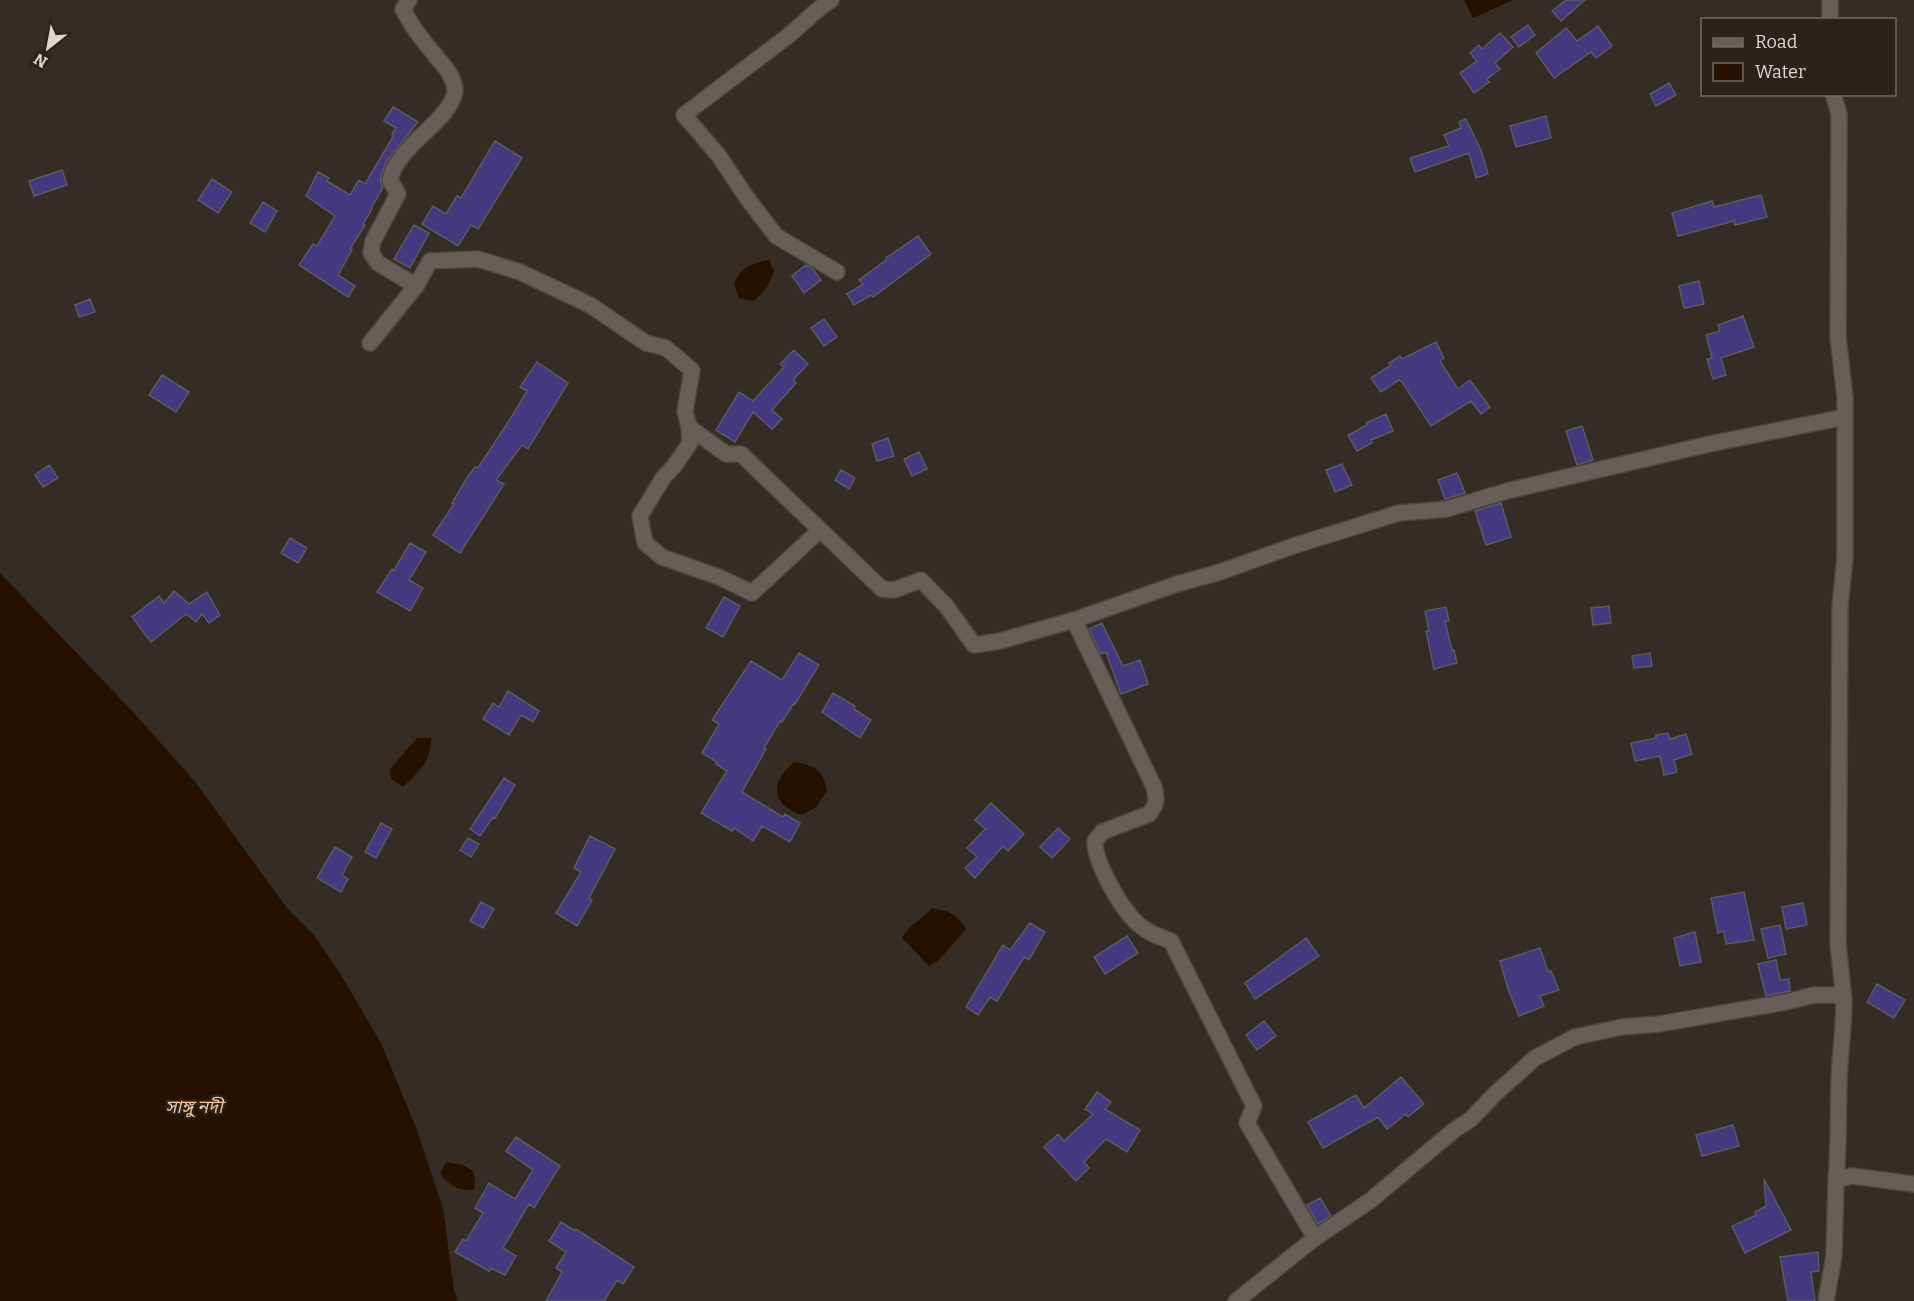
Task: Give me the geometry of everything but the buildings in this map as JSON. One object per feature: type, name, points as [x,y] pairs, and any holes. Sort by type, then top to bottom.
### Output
[{"type":"street","points":[[409,0],[403,9],[409,21],[449,72],[455,89],[452,102],[416,140],[392,171],[390,180],[398,194],[373,241],[371,253],[378,263],[416,286]]},
{"type":"street","points":[[831,0],[816,9],[791,34],[684,115],[719,156],[776,236],[837,272]]},
{"type":"street","points":[[1830,0],[1830,18]]},
{"type":"street","points":[[1826,1301],[1834,1256],[1839,1145],[1839,1080],[1844,1028],[1838,916],[1839,616],[1845,558],[1845,397],[1838,337],[1839,114],[1834,96]]},
{"type":"street","points":[[370,343],[416,286],[430,261],[478,259],[520,272],[590,305],[646,343],[666,348],[692,370],[685,411],[690,443],[663,478],[640,516],[645,543],[662,557],[719,577],[752,593],[820,530]]},
{"type":"street","points":[[689,427],[726,454],[741,454],[882,589],[894,590],[921,580],[947,607],[974,645],[1000,641],[1074,620],[1177,584],[1398,513],[1447,509],[1507,491],[1714,443],[1845,417]]},
{"type":"street","points":[[1074,620],[1154,787],[1157,798],[1149,814],[1102,832],[1095,841],[1095,850],[1116,894],[1134,920],[1153,934],[1171,941],[1254,1106],[1247,1123],[1316,1238]]},
{"type":"street","points":[[1236,1301],[1316,1238],[1371,1200],[1471,1119],[1535,1058],[1575,1037],[1622,1027],[1659,1024],[1786,1002],[1814,995],[1835,995],[1844,1000]]},
{"type":"street","points":[[1836,1180],[1852,1176],[1914,1184]]},
{"type":"water","points":[[1464,0],[1513,0],[1473,18]]},
{"type":"water","points":[[769,260],[774,271],[764,291],[754,301],[739,298],[734,284],[743,270]]},
{"type":"water","name":"সাঙ্গু নদী","points":[[0,573],[135,714],[196,783],[287,908],[314,935],[341,975],[381,1043],[417,1130],[443,1208],[454,1290],[458,1301],[0,1301]]},
{"type":"water","points":[[417,738],[431,738],[429,754],[423,766],[403,787],[391,779],[390,769]]},
{"type":"water","points":[[794,762],[817,770],[823,778],[827,791],[816,807],[802,815],[784,805],[777,792],[781,777]]},
{"type":"water","points":[[932,908],[952,914],[966,929],[939,960],[929,966],[902,938],[908,929]]},
{"type":"water","points":[[446,1162],[463,1165],[473,1171],[474,1190],[458,1188],[440,1174]]}]
